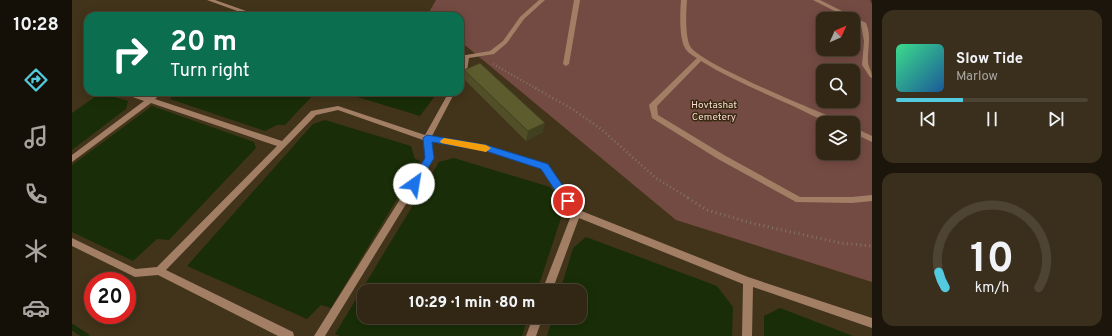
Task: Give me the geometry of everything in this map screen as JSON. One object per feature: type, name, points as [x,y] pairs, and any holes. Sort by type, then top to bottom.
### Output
[{"type":"lane","points":[[210,0],[245,12]]},
{"type":"lane","points":[[464,57],[492,53],[505,42],[522,18],[542,0]]},
{"type":"lane","points":[[566,64],[577,0]]},
{"type":"lane","points":[[684,0],[683,14],[688,48],[700,59],[822,116]]},
{"type":"lane","points":[[816,0],[864,24],[867,41],[865,65],[872,76]]},
{"type":"lane","points":[[700,59],[653,104],[655,116],[798,200],[852,200],[872,198]]},
{"type":"lane","points":[[138,96],[284,145]]},
{"type":"lane","points":[[72,159],[154,96]]},
{"type":"lane","points":[[319,336],[430,158],[427,138],[450,96]]},
{"type":"lane","points":[[159,271],[314,114],[338,108],[427,138],[486,148],[545,167],[576,213],[748,281],[872,323]]},
{"type":"lane","points":[[860,133],[872,138]]},
{"type":"lane","points":[[550,284],[576,213]]},
{"type":"lane","points":[[72,242],[134,273],[159,271],[289,336]]},
{"type":"lane","points":[[747,336],[748,281]]},
{"type":"lane","points":[[531,336],[535,324]]},
{"type":"path","points":[[479,55],[574,110],[601,129],[656,178],[707,210],[840,243],[872,246]]},
{"type":"green space","name":"Hovtashat Cemetery","points":[[436,0],[870,0],[872,4],[872,282],[676,220],[464,44],[464,12],[429,12]]},
{"type":"shaded area","points":[[96,96],[112,96],[128,101],[126,109],[72,150],[72,113]]},
{"type":"shaded area","points":[[173,96],[312,96],[285,125],[277,125],[265,131],[170,99]]},
{"type":"shaded area","points":[[354,96],[435,96],[420,116]]},
{"type":"shaded area","points":[[152,106],[254,142],[256,148],[169,240],[157,239],[133,261],[72,232],[72,165]]},
{"type":"shaded area","points":[[325,120],[411,146],[415,159],[420,161],[331,308],[321,305],[307,319],[187,266],[313,124]]},
{"type":"shaded area","points":[[454,158],[550,187],[565,206],[539,284],[365,284],[439,162]]},
{"type":"shaded area","points":[[586,237],[717,286],[733,307],[732,336],[547,336],[551,324],[587,324],[587,284],[562,284],[573,248]]},
{"type":"shaded area","points":[[357,298],[357,324],[526,324],[522,336],[340,336],[335,334]]},
{"type":"shaded area","points":[[780,308],[853,336],[764,336],[764,316]]},
{"type":"building","points":[[480,63],[545,123],[528,131],[464,70]]},
{"type":"waterway","points":[[72,327],[86,336]]},
{"type":"slow traffic","points":[[444,141],[486,148]]},
{"type":"route","points":[[414,184],[430,158],[427,138],[486,148],[545,167],[568,201]]}]
